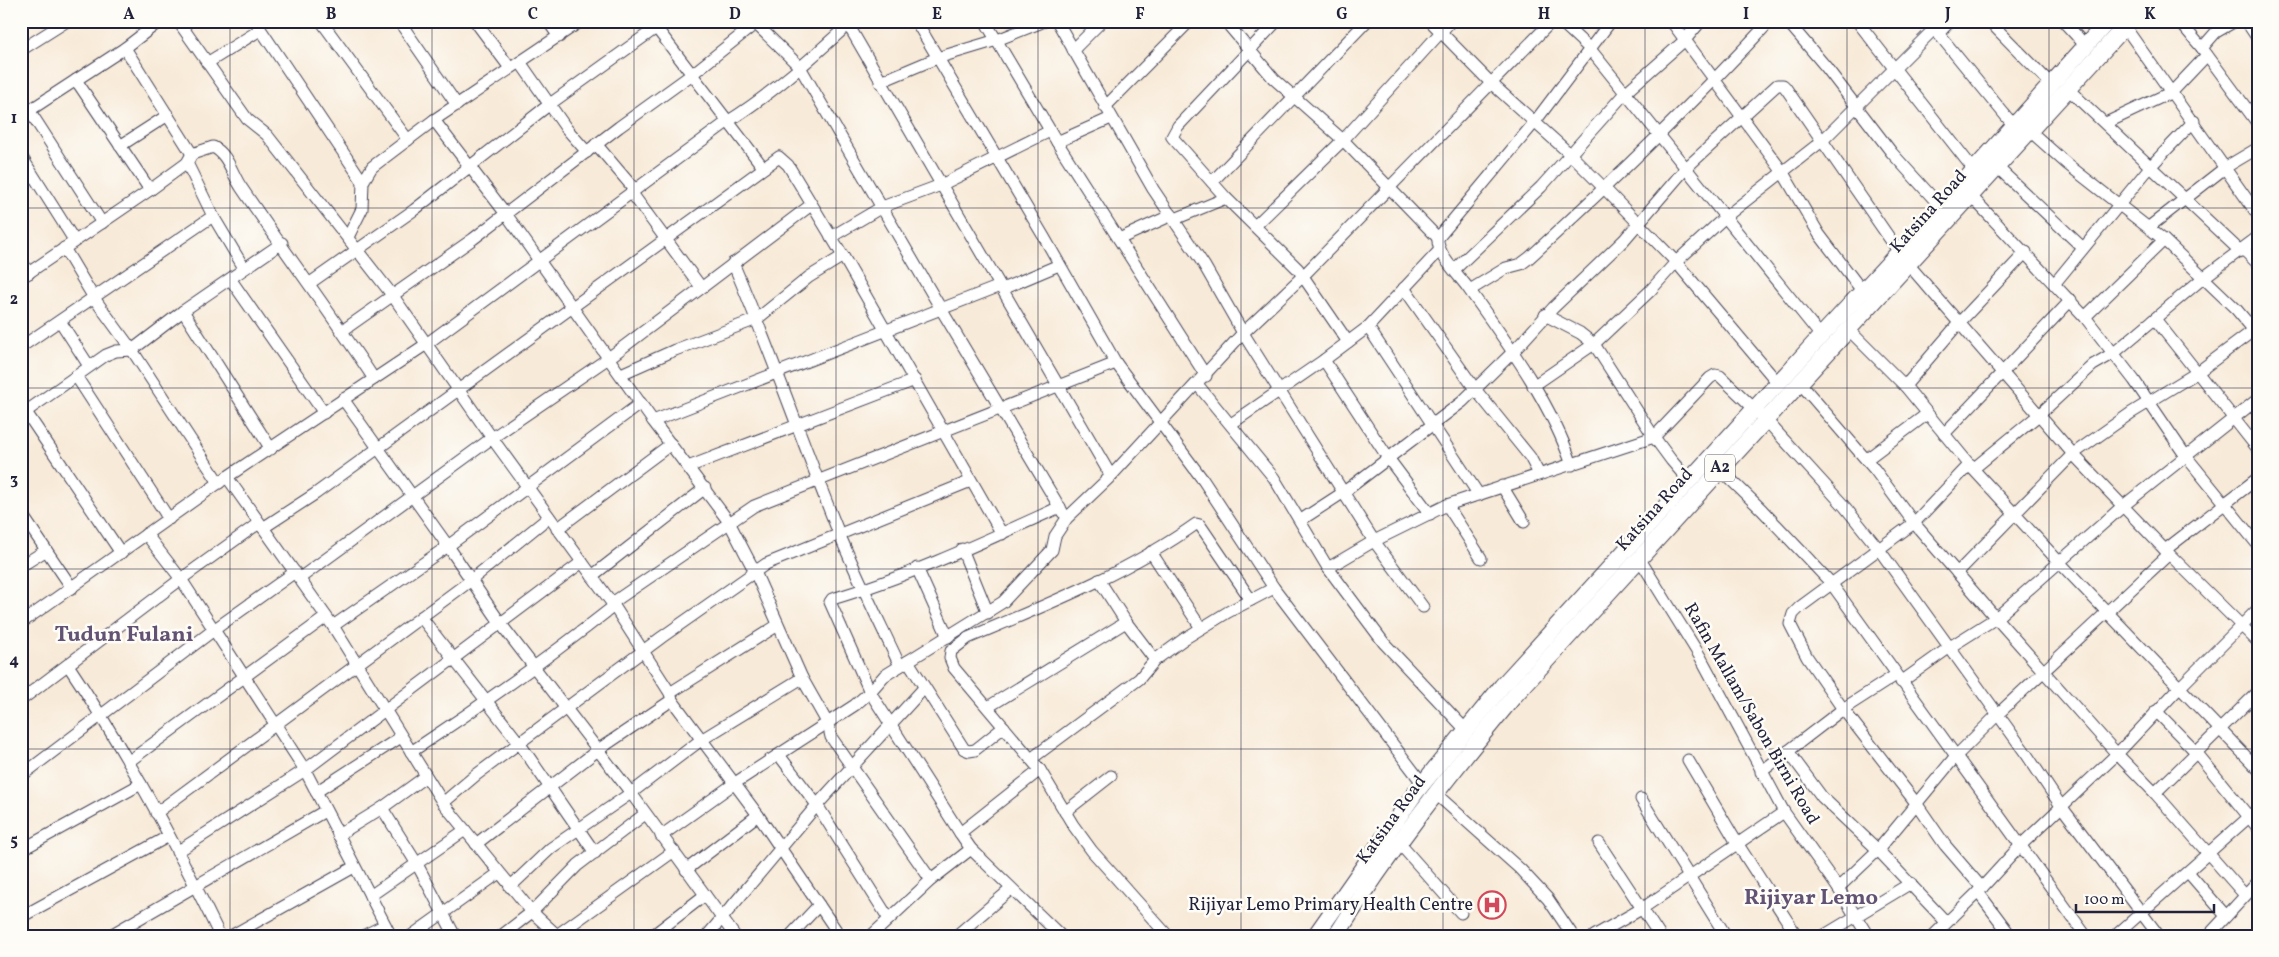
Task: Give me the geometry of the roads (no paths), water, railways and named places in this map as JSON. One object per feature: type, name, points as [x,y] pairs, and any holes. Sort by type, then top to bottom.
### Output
[{"type":"highway","name":"Katsina Road","points":[[1315,936],[1422,784],[1547,635],[1689,480],[1761,414],[1800,383],[1849,330],[1941,207],[2107,22]]},
{"type":"highway","name":"Katsina Road","points":[[1336,936],[1399,842],[1436,794],[1515,696],[1720,468],[1761,414],[1778,383],[1863,292],[1904,258],[1971,196],[2127,24]]},
{"type":"street","points":[[22,48],[66,21]]},
{"type":"street","points":[[102,223],[25,113],[125,48],[160,21]]},
{"type":"street","points":[[178,21],[247,119],[267,135],[359,250],[393,296],[458,391],[613,605],[700,740],[758,816],[840,936]]},
{"type":"street","points":[[400,21],[457,105]]},
{"type":"street","points":[[475,21],[550,104],[587,152]]},
{"type":"street","points":[[548,21],[559,37]]},
{"type":"street","points":[[348,237],[362,209],[363,182],[372,167],[434,120],[581,21]]},
{"type":"street","points":[[916,21],[1116,364],[1161,421],[1203,480],[1274,588],[1422,784]]},
{"type":"street","points":[[985,21],[1202,380],[1231,424],[1274,478],[1301,520],[1328,568],[1384,643],[1466,730]]},
{"type":"street","points":[[880,82],[937,58],[997,40],[1045,21]]},
{"type":"street","points":[[1057,21],[1153,189],[1173,217],[1243,334],[1281,391],[1374,541],[1423,607]]},
{"type":"street","points":[[1073,50],[1102,21]]},
{"type":"street","points":[[1105,107],[1190,21]]},
{"type":"street","points":[[1225,21],[1274,79],[1343,140],[1438,238]]},
{"type":"street","points":[[1277,21],[1172,134],[1174,140],[1226,198],[1303,276],[1348,342]]},
{"type":"street","points":[[1212,182],[1295,98],[1367,21]]},
{"type":"street","points":[[1430,21],[1491,83],[1606,189],[1676,262],[1778,383]]},
{"type":"street","points":[[1255,226],[1343,140],[1451,21]]},
{"type":"street","points":[[661,836],[734,783],[828,724],[870,692],[884,676],[1003,602],[1052,550],[1055,536],[1067,518],[1111,476],[1243,334],[1390,188],[1552,21]]},
{"type":"street","points":[[1560,21],[1590,49],[1724,218],[1821,336]]},
{"type":"street","points":[[1572,465],[1558,428],[1534,386],[1513,352],[1437,246],[1438,238],[1534,123],[1611,21]]},
{"type":"street","points":[[1671,21],[1714,82],[1782,171],[1819,234],[1863,292]]},
{"type":"street","points":[[1455,269],[1541,187],[1625,93],[1684,40],[1701,21]]},
{"type":"street","points":[[1470,290],[1506,268],[1521,264],[1606,189],[1646,146],[1660,135],[1714,82],[1770,21]]},
{"type":"street","points":[[1787,21],[1858,107],[1892,153],[1941,207]]},
{"type":"street","points":[[1857,21],[1974,170]]},
{"type":"street","points":[[1534,386],[1594,344],[1650,291],[1676,262],[1724,218],[1822,141],[1858,107],[1933,28],[1950,21]]},
{"type":"street","points":[[1989,21],[2052,84]]},
{"type":"street","points":[[2063,21],[2086,46]]},
{"type":"street","points":[[2179,21],[2205,51],[2258,124]]},
{"type":"street","points":[[2106,123],[2172,92],[2205,51],[2216,32],[2235,21]]},
{"type":"street","points":[[2246,21],[2258,39]]},
{"type":"street","points":[[324,22],[408,140]]},
{"type":"street","points":[[342,331],[506,214],[596,144],[691,75],[754,22],[800,67],[941,309],[1067,518]]},
{"type":"street","points":[[21,623],[223,480],[426,345],[745,110],[800,67],[849,22],[880,82],[1111,476]]},
{"type":"street","points":[[2127,24],[2258,215]]},
{"type":"street","points":[[310,283],[414,210],[654,25],[763,167]]},
{"type":"street","points":[[207,63],[258,26],[363,182]]},
{"type":"street","points":[[1933,28],[2014,126]]},
{"type":"street","points":[[125,48],[168,115],[189,158],[213,216],[244,268]]},
{"type":"street","points":[[76,80],[150,190]]},
{"type":"street","points":[[1301,520],[1344,492],[1432,426],[1475,389],[1513,352],[1545,315],[1611,254],[1686,168],[1777,85],[1783,85],[1904,258],[1959,323],[2073,454],[2167,552],[2258,642]]},
{"type":"street","points":[[2068,88],[2239,250],[2246,252],[2258,264]]},
{"type":"street","points":[[120,146],[168,115]]},
{"type":"street","points":[[1057,142],[1111,118]]},
{"type":"street","points":[[434,120],[506,214],[610,357],[653,421],[729,522],[755,572],[802,678],[828,724],[831,737],[931,880]]},
{"type":"street","points":[[2055,283],[2150,167],[2194,121]]},
{"type":"street","points":[[831,237],[882,207],[941,185],[997,159],[1050,130]]},
{"type":"street","points":[[1957,573],[2073,454],[2131,413],[2149,404],[2256,332],[2164,240],[2067,164],[2030,130]]},
{"type":"street","points":[[596,144],[633,191],[701,287]]},
{"type":"street","points":[[21,262],[25,276],[74,240],[150,190],[189,158],[213,147],[226,158],[240,185],[310,283],[374,379]]},
{"type":"street","points":[[2148,226],[2226,167],[2258,148]]},
{"type":"street","points":[[21,156],[74,240]]},
{"type":"street","points":[[21,700],[181,579],[261,526],[315,494],[776,157],[782,158],[843,256],[1002,534]]},
{"type":"street","points":[[1998,167],[2083,248]]},
{"type":"street","points":[[1971,196],[2086,317],[2114,353],[2185,456],[2258,545]]},
{"type":"street","points":[[1119,240],[1173,217],[1226,198]]},
{"type":"street","points":[[21,776],[215,630],[298,575],[610,357],[811,205]]},
{"type":"street","points":[[21,347],[213,216]]},
{"type":"street","points":[[2011,936],[1980,890],[1944,845],[1916,803],[1843,709],[1807,657],[1790,624],[1794,614],[1831,583],[1914,523],[1971,466],[2040,414],[2093,365],[2114,353],[2203,278],[2258,237]]},
{"type":"street","points":[[2086,317],[2164,240]]},
{"type":"street","points":[[121,553],[24,414],[89,366],[116,351],[132,350],[183,311],[231,280],[244,268],[282,243]]},
{"type":"street","points":[[64,248],[94,298],[223,480],[298,575],[330,622],[443,803],[532,912],[558,936],[674,851]]},
{"type":"street","points":[[1231,424],[1281,391],[1368,326],[1439,251]]},
{"type":"street","points":[[1905,386],[1959,323],[2026,252]]},
{"type":"street","points":[[621,374],[676,350],[757,319],[809,277],[843,256]]},
{"type":"street","points":[[733,263],[757,319],[796,426],[839,533],[865,589],[904,663],[924,688],[964,749],[969,751],[975,750],[1004,727]]},
{"type":"street","points":[[653,421],[776,372],[1059,265]]},
{"type":"street","points":[[231,280],[324,413]]},
{"type":"street","points":[[1404,288],[1475,389],[1526,452],[1539,474]]},
{"type":"street","points":[[1944,434],[2071,300]]},
{"type":"street","points":[[183,311],[271,449]]},
{"type":"street","points":[[1545,315],[1580,333],[1594,344],[1670,460],[1689,480]]},
{"type":"street","points":[[2155,318],[2258,449]]},
{"type":"street","points":[[60,321],[89,366]]},
{"type":"street","points":[[1368,326],[1479,495]]},
{"type":"street","points":[[1849,330],[1905,386],[1971,466],[2014,514],[2258,769]]},
{"type":"street","points":[[1324,360],[1388,458],[1430,514]]},
{"type":"street","points":[[411,752],[488,702],[535,668],[613,605],[754,506],[774,496],[819,482],[1001,407],[1116,364]]},
{"type":"street","points":[[1328,568],[1374,541],[1447,505],[1654,437],[1715,374],[1720,376],[1761,414],[1844,506],[1878,548],[1998,714],[2061,806],[2159,936]]},
{"type":"street","points":[[76,376],[169,519]]},
{"type":"street","points":[[688,466],[914,380]]},
{"type":"street","points":[[1800,383],[1866,459],[1914,523],[1996,618],[2244,894]]},
{"type":"street","points":[[1761,772],[1843,709],[1899,679],[1996,618],[2123,506],[2258,399]]},
{"type":"street","points":[[344,400],[501,624],[631,793],[735,936]]},
{"type":"street","points":[[128,762],[245,675],[448,546],[641,403]]},
{"type":"street","points":[[1866,459],[1927,414]]},
{"type":"street","points":[[558,530],[671,444]]},
{"type":"street","points":[[1720,468],[1831,583],[2086,936]]},
{"type":"street","points":[[1838,888],[1878,850],[1955,757],[1998,714],[2109,612],[2167,552],[2224,502],[2258,478]]},
{"type":"street","points":[[443,803],[488,766],[644,651],[776,559],[971,481]]},
{"type":"street","points":[[1502,486],[1524,522]]},
{"type":"street","points":[[592,576],[705,488]]},
{"type":"street","points":[[1447,505],[1481,558]]},
{"type":"street","points":[[1060,507],[1002,534],[865,589],[832,599],[830,602],[870,692],[970,848],[1061,936]]},
{"type":"street","points":[[21,513],[45,551],[72,588]]},
{"type":"street","points":[[156,813],[276,722],[470,581],[549,517]]},
{"type":"street","points":[[1168,936],[1092,851],[1065,812],[1040,770],[954,668],[950,658],[951,651],[968,638],[1099,580],[1173,540],[1196,524],[1199,524],[1251,600]]},
{"type":"street","points":[[146,534],[181,579],[276,722],[305,770],[391,936]]},
{"type":"street","points":[[962,549],[988,613]]},
{"type":"street","points":[[21,566],[45,551]]},
{"type":"street","points":[[1151,552],[1201,628]]},
{"type":"street","name":"Rafin Mallam/Sabon Birni Road","points":[[1639,558],[1701,658],[1784,812],[1838,888],[1868,936]]},
{"type":"street","points":[[178,852],[305,770],[582,562]]},
{"type":"street","points":[[917,568],[948,637]]},
{"type":"street","points":[[1099,580],[1126,622],[1155,660]]},
{"type":"street","points":[[1031,759],[1139,679],[1155,660],[1201,628],[1274,588]]},
{"type":"street","points":[[1933,936],[1980,890],[2021,845],[2117,754],[2156,711],[2258,609]]},
{"type":"street","points":[[421,617],[520,744],[551,786],[595,852]]},
{"type":"street","points":[[988,707],[1126,622]]},
{"type":"street","points":[[476,844],[598,750],[671,697],[778,625]]},
{"type":"street","points":[[68,665],[103,716],[178,852],[220,936]]},
{"type":"street","points":[[510,887],[551,848],[631,793],[700,740],[802,678]]},
{"type":"street","points":[[707,936],[817,805],[924,688]]},
{"type":"street","points":[[2155,793],[2258,692]]},
{"type":"street","points":[[2156,711],[2196,752],[2258,828]]},
{"type":"street","points":[[316,792],[401,736]]},
{"type":"street","points":[[1788,751],[1822,797],[1878,850],[1946,922]]},
{"type":"street","points":[[779,755],[817,805],[889,918]]},
{"type":"street","points":[[1688,760],[1737,843],[1797,936]]},
{"type":"street","points":[[960,833],[1040,770]]},
{"type":"street","points":[[1065,812],[1111,776]]},
{"type":"street","points":[[338,835],[382,808],[425,777]]},
{"type":"street","points":[[21,850],[140,784]]},
{"type":"street","points":[[1436,794],[1520,869],[1548,899],[1573,936]]},
{"type":"street","points":[[1641,798],[1726,936]]},
{"type":"street","points":[[382,808],[444,911],[455,936]]},
{"type":"street","points":[[2115,936],[2258,810]]},
{"type":"street","points":[[109,936],[325,811]]},
{"type":"street","points":[[1594,936],[1613,931],[1642,908],[1784,812]]},
{"type":"street","points":[[501,936],[532,912],[564,876],[645,814]]},
{"type":"street","points":[[686,870],[758,816]]},
{"type":"street","points":[[370,896],[465,830]]},
{"type":"street","points":[[21,917],[169,836]]},
{"type":"street","points":[[1399,842],[1461,913]]},
{"type":"street","points":[[1599,843],[1660,936]]},
{"type":"street","points":[[871,936],[931,880],[970,848]]},
{"type":"street","points":[[231,936],[354,867]]},
{"type":"street","points":[[2188,872],[2226,916]]},
{"type":"street","points":[[411,936],[499,873]]},
{"type":"street","points":[[1824,936],[1910,883]]},
{"type":"street","points":[[2208,936],[2244,894],[2256,886]]},
{"type":"street","points":[[956,936],[1011,889]]},
{"type":"street","points":[[652,936],[705,895]]},
{"type":"street","points":[[790,936],[819,905]]},
{"type":"street","points":[[363,936],[385,924]]},
{"type":"place","name":"Rijiyar Lemo Primary Health Centre","points":[[1492,905]]},
{"type":"district","name":"Tudun Fulani","points":[[124,635]]},
{"type":"district","name":"Rijiyar Lemo","points":[[1811,898]]}]
